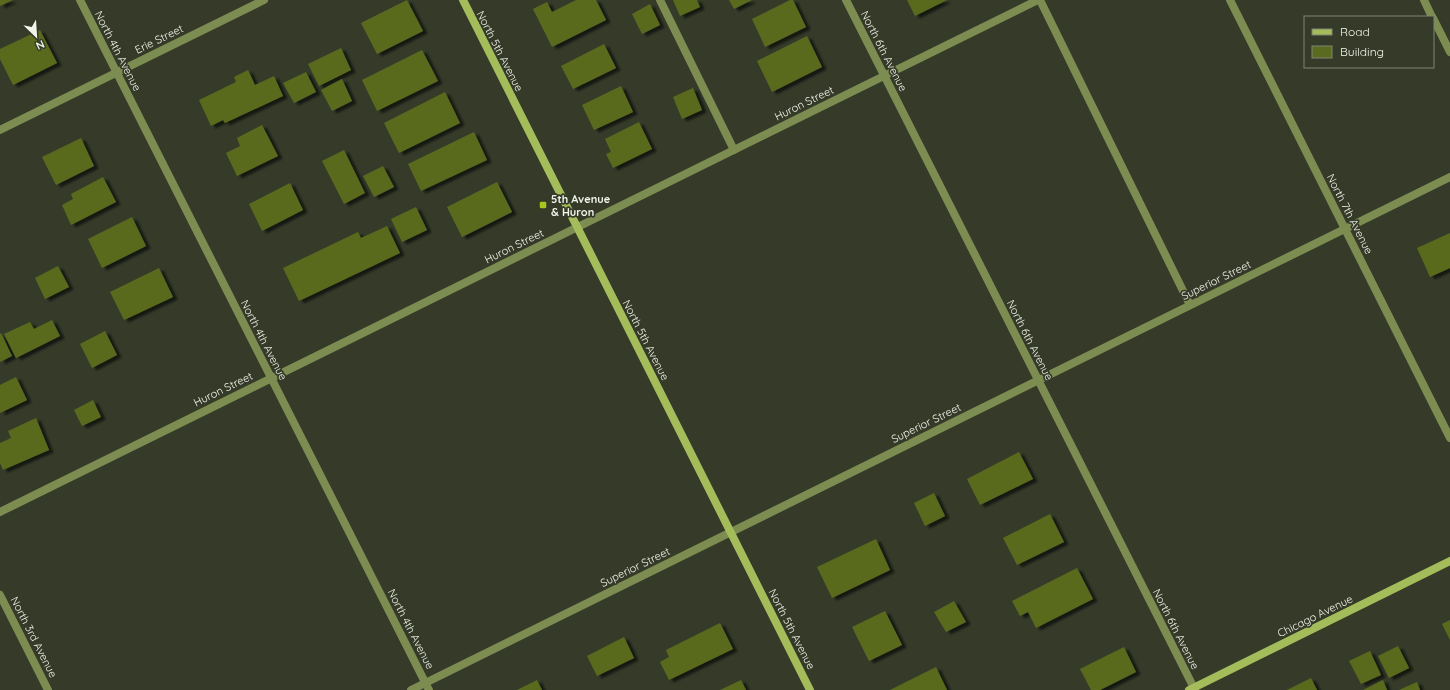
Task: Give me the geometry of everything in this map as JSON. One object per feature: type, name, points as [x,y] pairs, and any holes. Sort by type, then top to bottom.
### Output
[{"type":"street","name":"North 4th Avenue","points":[[80,0],[427,686]]},
{"type":"street","name":"Erie Street","points":[[0,130],[264,0]]},
{"type":"street","name":"North 5th Avenue","points":[[463,0],[810,690]]},
{"type":"street","points":[[660,0],[734,150]]},
{"type":"street","name":"North 6th Avenue","points":[[846,0],[1193,689]]},
{"type":"street","name":"Huron Street","points":[[0,512],[1039,0]]},
{"type":"street","points":[[1039,0],[1190,305]]},
{"type":"street","name":"North 7th Avenue","points":[[1230,0],[1450,438]]},
{"type":"street","points":[[1424,0],[1432,16]]},
{"type":"street","points":[[1434,20],[1450,52]]},
{"type":"street","name":"Superior Street","points":[[411,690],[427,686],[730,532],[1450,176]]},
{"type":"street","name":"Chicago Avenue","points":[[1193,689],[1450,562]]},
{"type":"street","name":"North 3rd Avenue","points":[[0,595],[48,690]]},
{"type":"building","points":[[0,0],[13,0],[0,6]]},
{"type":"building","points":[[407,0],[423,31],[377,54],[361,23]]},
{"type":"building","points":[[576,0],[596,0],[606,20],[552,47],[533,9],[547,2],[552,12]]},
{"type":"building","points":[[673,0],[697,0],[700,7],[680,16]]},
{"type":"building","points":[[729,0],[752,0],[734,9]]},
{"type":"building","points":[[790,0],[793,0],[806,27],[765,47],[752,19]]},
{"type":"building","points":[[907,0],[947,0],[915,16]]},
{"type":"building","points":[[650,4],[660,25],[642,34],[632,14]]},
{"type":"building","points":[[40,30],[57,63],[13,85],[0,59],[0,49]]},
{"type":"building","points":[[807,36],[822,67],[772,92],[757,61]]},
{"type":"building","points":[[604,44],[616,68],[573,89],[561,66]]},
{"type":"building","points":[[341,48],[351,70],[319,86],[308,64]]},
{"type":"building","points":[[422,50],[438,81],[377,111],[362,80]]},
{"type":"building","points":[[248,70],[255,85],[274,76],[283,96],[225,123],[223,120],[211,126],[199,100],[236,82],[234,77]]},
{"type":"building","points":[[306,72],[316,92],[294,103],[283,83]]},
{"type":"building","points":[[342,79],[352,101],[332,111],[321,90]]},
{"type":"building","points":[[621,86],[633,112],[594,130],[582,105]]},
{"type":"building","points":[[693,88],[702,110],[682,119],[673,97]]},
{"type":"building","points":[[445,92],[460,123],[399,153],[384,123]]},
{"type":"building","points":[[639,122],[652,149],[613,168],[606,154],[611,152],[605,139]]},
{"type":"building","points":[[262,125],[278,156],[237,176],[226,153],[240,146],[237,138]]},
{"type":"building","points":[[474,132],[487,160],[421,191],[408,164]]},
{"type":"building","points":[[81,138],[94,166],[56,185],[42,157]]},
{"type":"building","points":[[344,150],[365,193],[344,204],[322,161]]},
{"type":"building","points":[[383,166],[394,187],[374,197],[363,176]]},
{"type":"building","points":[[103,177],[116,202],[71,225],[62,205],[73,199],[71,194]]},
{"type":"building","points":[[497,182],[512,212],[462,237],[447,207]]},
{"type":"building","points":[[290,183],[303,210],[262,231],[249,204]]},
{"type":"building","points":[[416,207],[427,230],[402,242],[391,219]]},
{"type":"building","points":[[132,217],[146,246],[102,268],[88,239]]},
{"type":"building","points":[[387,226],[400,253],[299,301],[283,268],[358,232],[361,238]]},
{"type":"building","points":[[1450,233],[1450,268],[1430,277],[1417,248]]},
{"type":"building","points":[[58,266],[69,287],[45,299],[35,278]]},
{"type":"building","points":[[159,268],[173,297],[124,320],[110,292]]},
{"type":"building","points":[[52,320],[60,336],[16,358],[4,334],[30,322],[34,329]]},
{"type":"building","points":[[105,331],[117,355],[92,368],[80,344]]},
{"type":"building","points":[[1,333],[12,356],[0,362],[0,334]]},
{"type":"building","points":[[16,377],[27,400],[0,413],[0,385]]},
{"type":"building","points":[[93,400],[101,417],[82,426],[74,410]]},
{"type":"building","points":[[36,418],[49,450],[3,470],[0,463],[0,443],[11,438],[8,431]]},
{"type":"building","points":[[1019,452],[1033,479],[980,505],[967,479]]},
{"type":"building","points":[[934,493],[945,516],[925,526],[914,503]]},
{"type":"building","points":[[1050,514],[1064,542],[1017,565],[1003,538]]},
{"type":"building","points":[[876,539],[890,570],[832,598],[817,567]]},
{"type":"building","points":[[1077,568],[1093,599],[1036,628],[1028,612],[1020,616],[1012,601]]},
{"type":"building","points":[[954,601],[966,622],[946,632],[934,612]]},
{"type":"building","points":[[885,611],[902,645],[869,661],[852,627]]},
{"type":"building","points":[[1450,620],[1450,640],[1442,624]]},
{"type":"building","points":[[720,623],[733,649],[669,680],[660,662],[669,657],[666,650]]},
{"type":"building","points":[[624,637],[634,658],[597,676],[587,656]]},
{"type":"building","points":[[1398,646],[1409,668],[1389,678],[1378,656]]},
{"type":"building","points":[[1124,647],[1136,672],[1100,690],[1091,690],[1080,669]]},
{"type":"building","points":[[1370,651],[1381,675],[1361,684],[1349,661]]},
{"type":"building","points":[[936,667],[947,690],[890,690]]},
{"type":"building","points":[[1311,678],[1317,690],[1287,690]]},
{"type":"building","points":[[537,680],[542,690],[517,690]]},
{"type":"building","points":[[741,680],[746,690],[720,690]]},
{"type":"building","points":[[1383,680],[1387,690],[1363,690]]},
{"type":"building","points":[[1417,682],[1420,690],[1399,690]]},
{"type":"place","name":"5th Avenue & Huron","points":[[543,205]]}]
